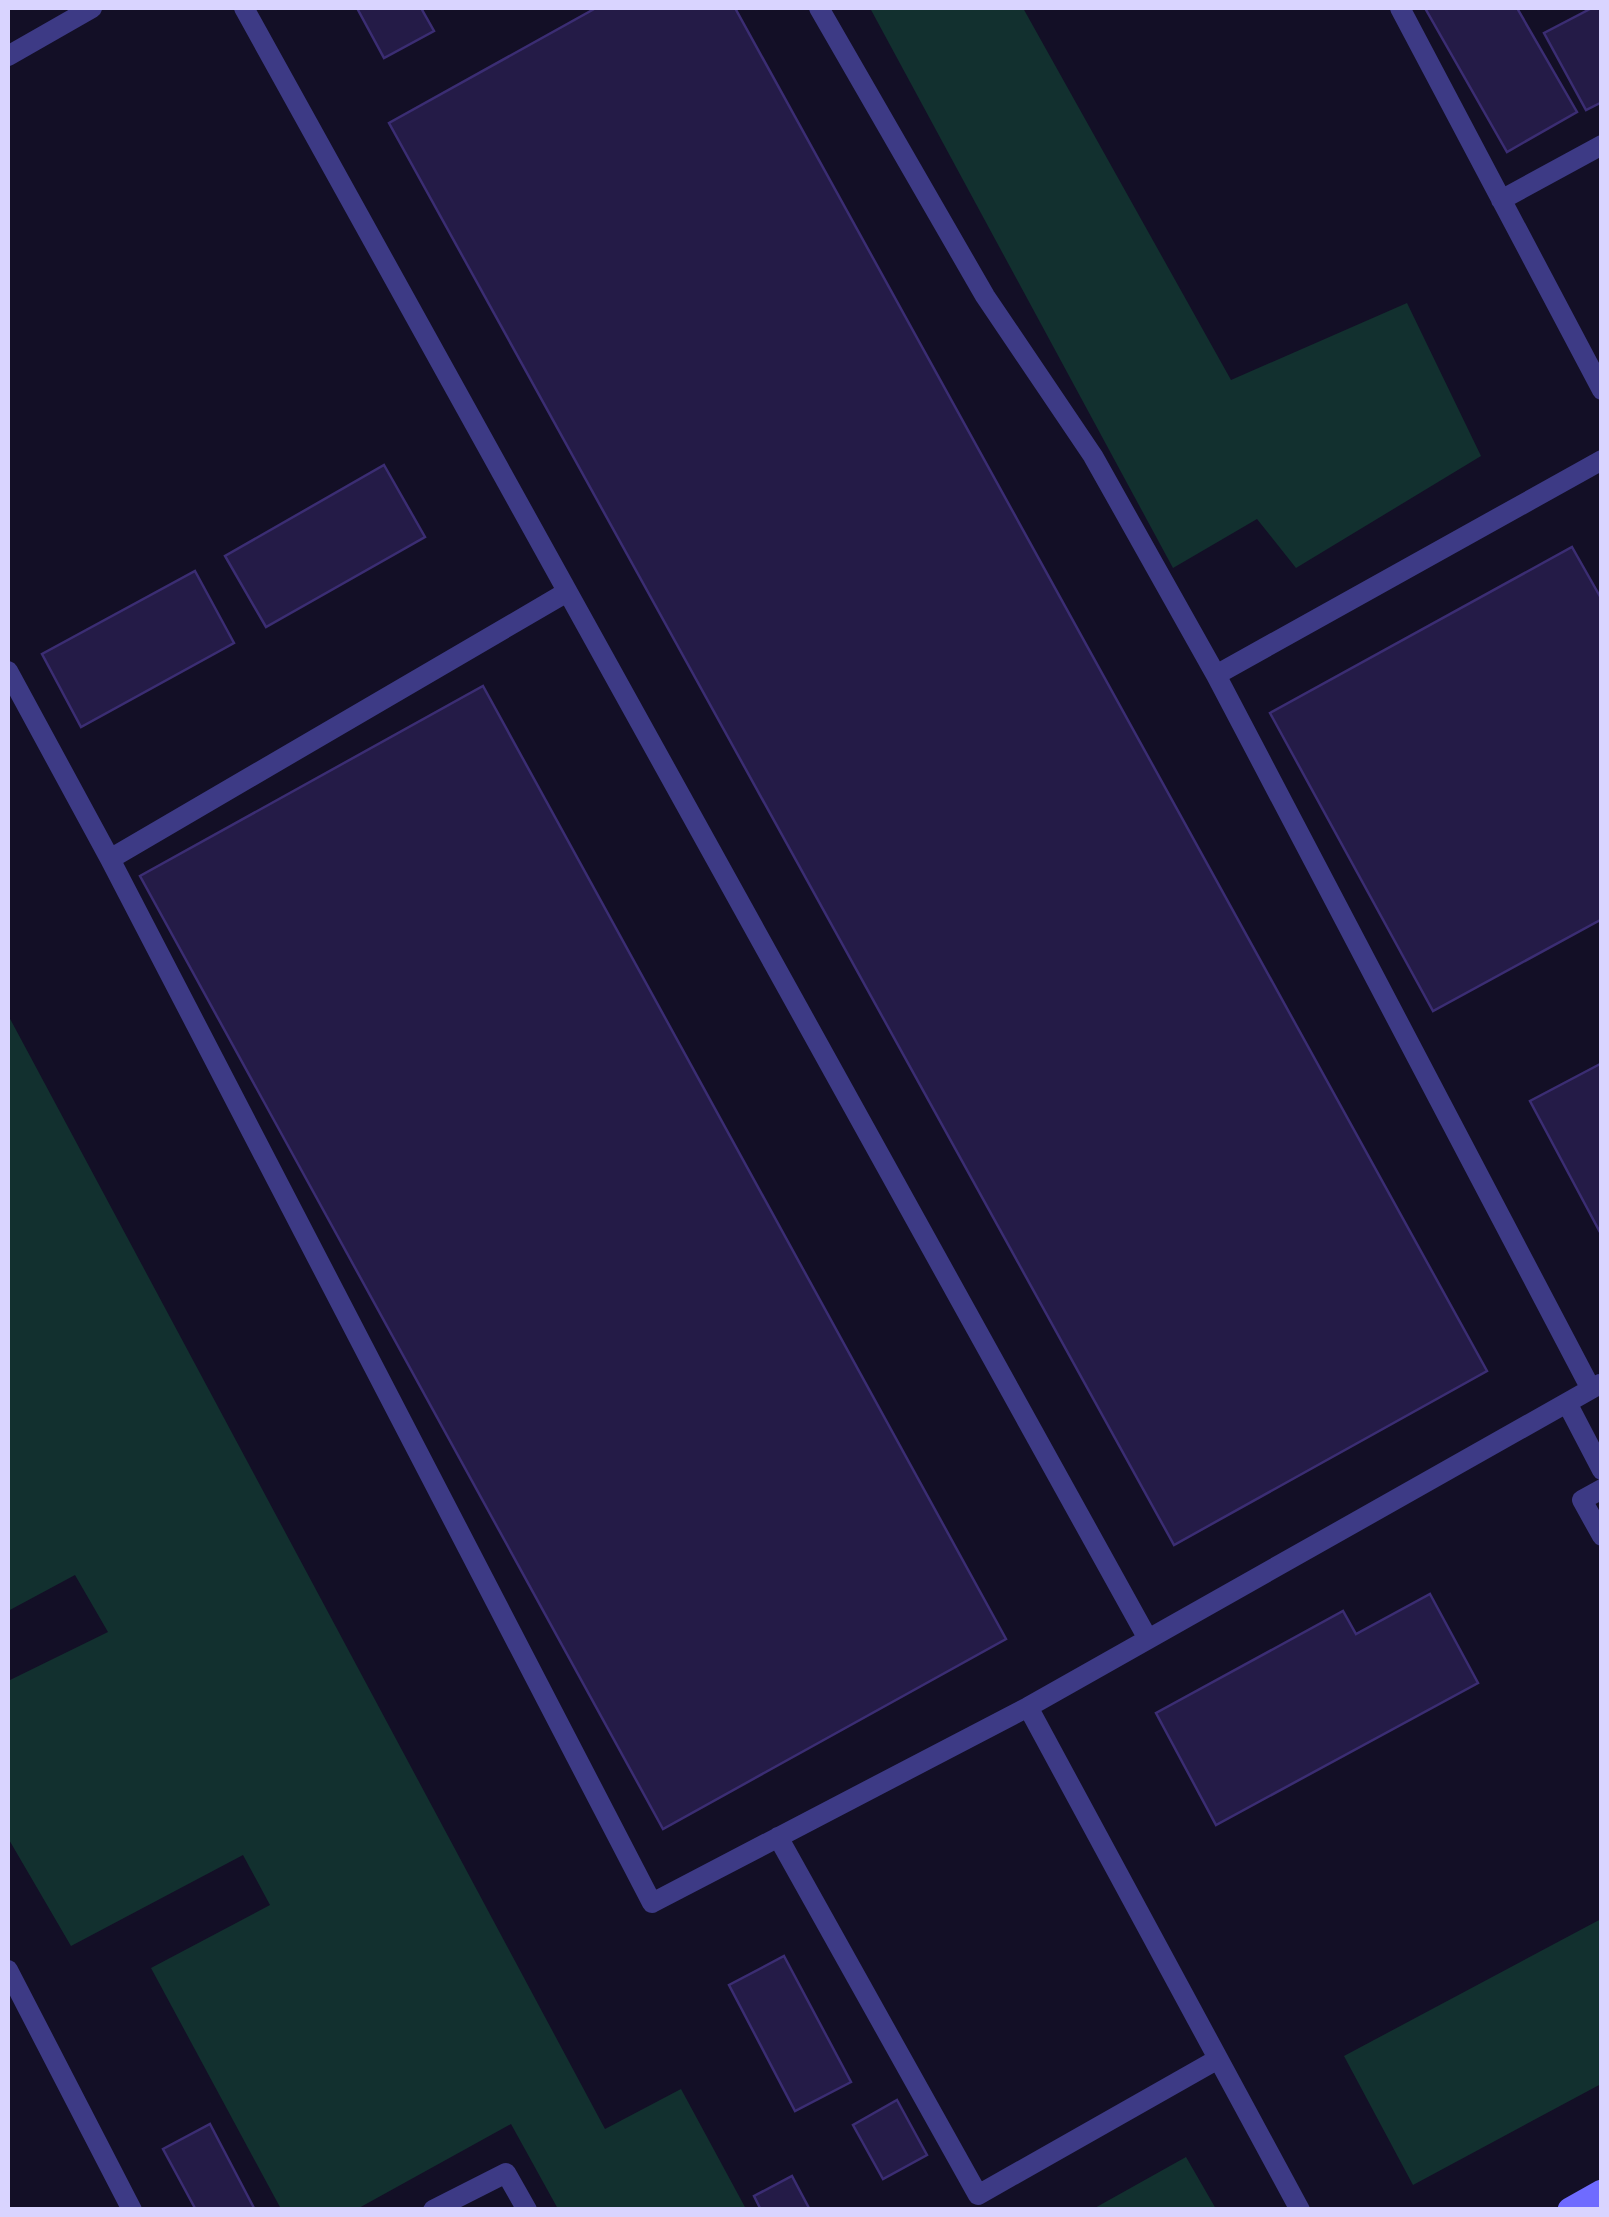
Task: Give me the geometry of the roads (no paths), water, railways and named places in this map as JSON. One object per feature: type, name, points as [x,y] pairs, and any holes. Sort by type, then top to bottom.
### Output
[{"type":"street","points":[[1570,2210],[1602,2192]]},
{"type":"lane","points":[[8,56],[92,8]]},
{"type":"lane","points":[[244,8],[1148,1639]]},
{"type":"lane","points":[[8,671],[110,858],[652,1903],[1028,1707],[1596,1386],[1216,675],[1093,456],[985,296],[819,8]]},
{"type":"lane","points":[[1400,8],[1602,390]]},
{"type":"lane","points":[[1501,200],[1602,145]]},
{"type":"lane","points":[[1216,675],[1602,460]]},
{"type":"lane","points":[[110,858],[568,592]]},
{"type":"lane","points":[[1567,1403],[1602,1470]]},
{"type":"lane","points":[[1602,1490],[1582,1500],[1602,1536]]},
{"type":"lane","points":[[1028,1707],[1300,2210]]},
{"type":"lane","points":[[778,1838],[978,2195],[1218,2060]]},
{"type":"lane","points":[[8,1970],[132,2210]]},
{"type":"lane","points":[[433,2210],[506,2173],[527,2210]]}]
